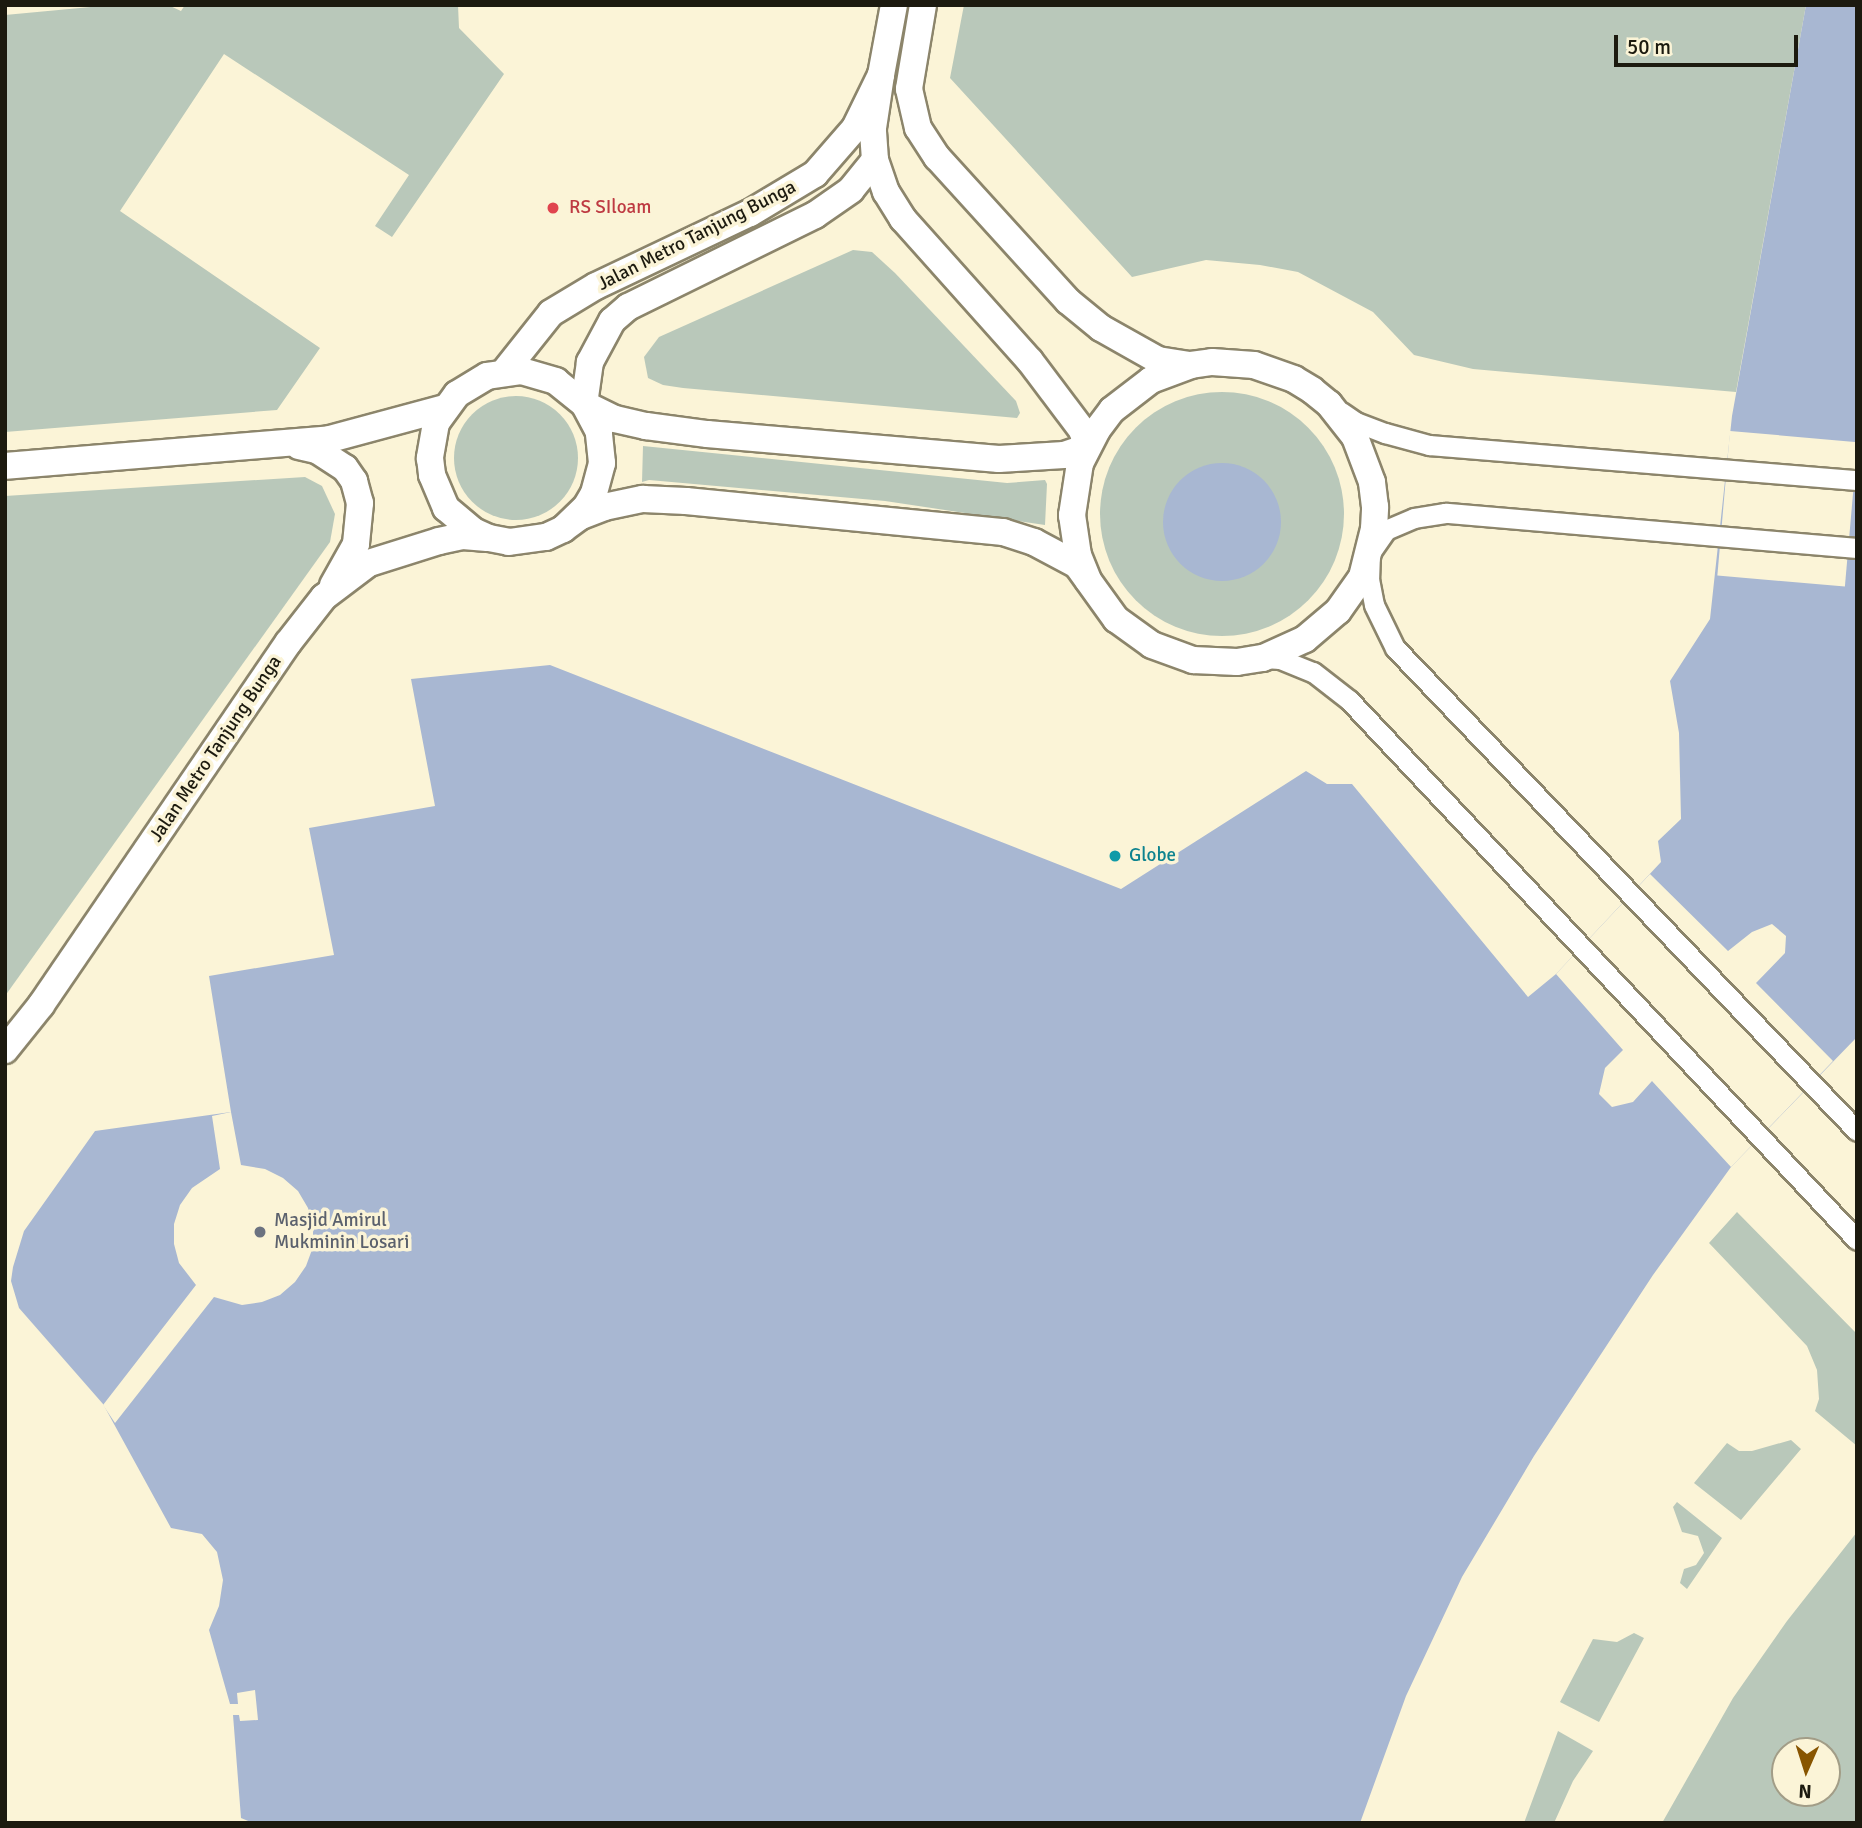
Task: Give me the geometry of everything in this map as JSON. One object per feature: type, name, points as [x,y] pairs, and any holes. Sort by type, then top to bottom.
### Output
[{"type":"main road","name":"Jalan Metro Tanjung Bunga","points":[[504,372],[551,313],[596,286],[761,207],[815,174],[855,128],[881,75],[894,5]]},
{"type":"main road","points":[[923,5],[909,89],[918,128],[937,157],[1068,301],[1101,328],[1157,360],[1191,365]]},
{"type":"main road","points":[[881,75],[873,128],[876,160],[886,192],[903,219],[1030,360],[1082,430],[1087,447]]},
{"type":"main road","name":"Jalan Metro Tanjung Bunga","points":[[584,404],[590,362],[612,321],[628,307],[815,215],[851,190],[876,160]]},
{"type":"main road","points":[[563,529],[590,500],[602,463],[598,432],[584,404],[571,391],[540,374],[504,372],[487,376],[457,394],[445,408],[431,440],[432,475],[446,508],[458,520],[489,538],[528,542],[563,529],[604,507],[643,499],[1003,532],[1044,546],[1077,565],[1088,580],[1116,618],[1133,633],[1172,654],[1215,663],[1263,658],[1305,639],[1338,611],[1362,577],[1374,529],[1372,482],[1355,437],[1329,404],[1294,379],[1254,365],[1212,362],[1191,365],[1151,380],[1112,410],[1087,447],[1074,488],[1072,515],[1078,555],[1088,580]]},
{"type":"main road","points":[[584,404],[615,419],[646,426],[999,459],[1064,455],[1087,447]]},
{"type":"main road","points":[[5,466],[330,439],[445,408]]},
{"type":"main road","points":[[287,444],[317,450],[335,459],[354,481],[360,503],[356,544],[324,597]]},
{"type":"main road","name":"Jalan Metro Tanjung Bunga","points":[[5,1050],[41,1005],[288,643],[324,597],[369,564],[439,541],[463,536],[489,538]]},
{"type":"street","points":[[1329,404],[1356,422],[1429,445],[1857,480]]},
{"type":"street","points":[[1857,548],[1445,513],[1414,518],[1386,530],[1370,553],[1369,579],[1374,605],[1395,648],[1857,1130]]},
{"type":"street","points":[[1263,658],[1280,659],[1313,672],[1349,700],[1857,1240]]},
{"type":"green space","points":[[112,5],[168,5],[181,11],[185,5],[458,5],[459,28],[504,74],[392,237],[375,226],[409,175],[224,54],[120,211],[320,348],[277,410],[5,432],[5,15]]},
{"type":"green space","points":[[964,5],[1806,5],[1736,392],[1473,369],[1414,355],[1373,312],[1298,272],[1206,260],[1132,277],[950,78]]},
{"type":"green space","points":[[853,250],[872,252],[895,273],[1016,401],[1020,413],[1017,418],[683,388],[663,385],[648,378],[644,357],[659,337]]},
{"type":"green space","points":[[1222,392],[1269,402],[1290,413],[1308,428],[1323,446],[1334,467],[1344,514],[1334,561],[1323,582],[1308,600],[1290,615],[1269,626],[1222,636],[1175,626],[1154,615],[1136,600],[1121,582],[1110,561],[1100,514],[1110,467],[1121,446],[1136,428],[1154,413],[1175,402]]},
{"type":"green space","points":[[516,396],[540,401],[560,414],[573,434],[578,458],[573,482],[560,502],[540,515],[516,520],[492,515],[472,502],[459,482],[454,458],[459,434],[472,414],[492,401]]},
{"type":"green space","points":[[643,446],[1007,483],[1045,480],[1045,525],[885,501],[649,480],[642,482]]},
{"type":"green space","points":[[305,477],[322,486],[335,514],[330,542],[5,996],[5,496]]},
{"type":"green space","points":[[1737,1212],[1857,1334],[1857,1446],[1815,1411],[1819,1399],[1817,1370],[1807,1346],[1709,1243]]},
{"type":"green space","points":[[1791,1440],[1801,1449],[1741,1520],[1694,1483],[1727,1443],[1739,1451],[1752,1451]]},
{"type":"green space","points":[[1677,1502],[1722,1538],[1687,1589],[1680,1583],[1684,1569],[1696,1565],[1704,1553],[1698,1536],[1682,1532],[1673,1507]]},
{"type":"green space","points":[[1857,1532],[1857,1823],[1662,1823],[1733,1698],[1787,1621]]},
{"type":"green space","points":[[1634,1633],[1644,1638],[1599,1722],[1560,1702],[1593,1639],[1617,1642]]},
{"type":"green space","points":[[1558,1731],[1593,1751],[1573,1781],[1554,1823],[1524,1823]]},
{"type":"water","points":[[1806,5],[1857,5],[1857,1037],[1731,1167],[1653,1275],[1534,1456],[1462,1577],[1406,1696],[1360,1823],[253,1823],[241,1818],[233,1715],[239,1715],[240,1721],[258,1720],[255,1690],[237,1693],[238,1704],[230,1704],[209,1630],[219,1606],[223,1580],[217,1552],[202,1534],[171,1528],[103,1404],[19,1308],[11,1281],[13,1267],[24,1231],[95,1131],[231,1112],[209,976],[334,955],[309,828],[435,806],[411,679],[550,665],[1121,889],[1306,771],[1327,784],[1352,784],[1528,997],[1556,974],[1661,862],[1658,841],[1681,819],[1679,733],[1670,681],[1710,619],[1732,416]]},
{"type":"water","points":[[1222,463],[1245,467],[1264,480],[1277,499],[1281,522],[1277,545],[1264,564],[1245,577],[1222,581],[1199,577],[1180,564],[1167,545],[1163,522],[1167,499],[1180,480],[1199,467]]},
{"type":"pier","points":[[1730,431],[1857,442],[1845,587],[1717,575]]},
{"type":"pier","points":[[1650,874],[1728,951],[1752,932],[1772,924],[1786,936],[1785,953],[1756,983],[1833,1061],[1731,1167],[1652,1081],[1633,1102],[1612,1107],[1599,1094],[1605,1068],[1623,1050],[1556,974]]},
{"type":"pier","points":[[231,1112],[241,1165],[265,1169],[283,1178],[298,1191],[308,1208],[313,1227],[313,1247],[306,1266],[295,1282],[280,1295],[262,1302],[242,1305],[214,1297],[115,1423],[103,1405],[196,1285],[179,1263],[174,1244],[174,1224],[180,1205],[192,1188],[220,1169],[212,1116]]},
{"type":"place","name":"RS SIloam","points":[[553,208]]},
{"type":"place","name":"Globe","points":[[1115,856]]},
{"type":"place","name":"Masjid Amirul Mukminin Losari","points":[[260,1232]]}]
